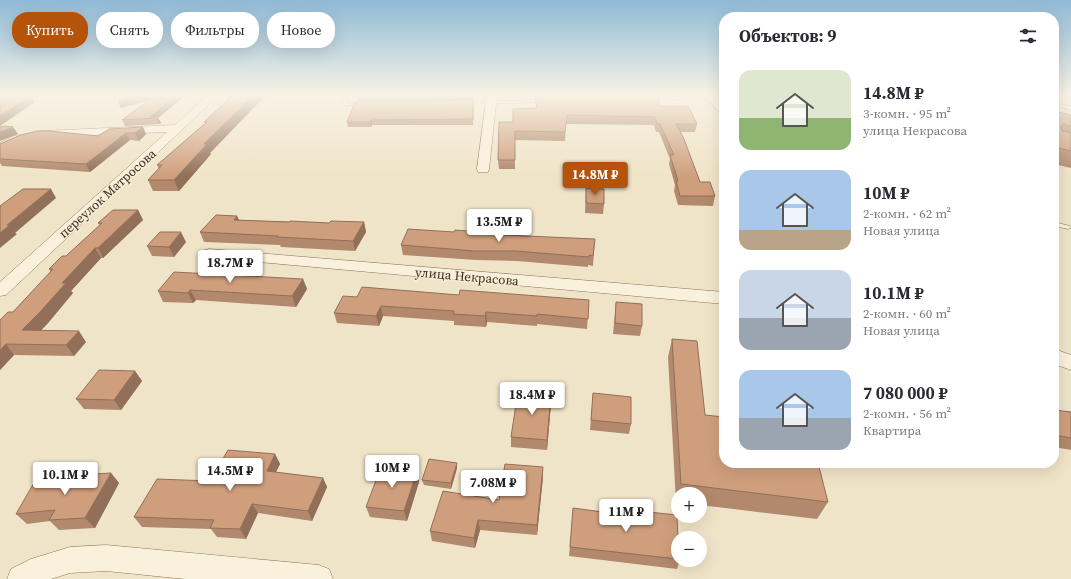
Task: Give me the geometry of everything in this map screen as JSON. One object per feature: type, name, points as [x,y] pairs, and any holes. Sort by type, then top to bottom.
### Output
[{"type":"street","name":"переулок Матросова","points":[[0,291],[185,122]]},
{"type":"street","points":[[482,169],[489,122]]},
{"type":"street","points":[[0,148],[18,139],[41,134],[179,128]]},
{"type":"street","name":"улица Некрасова","points":[[209,254],[719,298]]},
{"type":"street","points":[[1059,358],[1071,363]]},
{"type":"street","points":[[21,579],[31,572],[70,560],[106,558],[319,579]]},
{"type":"lane","points":[[1059,225],[1068,227]]},
{"type":"building","points":[[207,122],[226,122],[204,144],[207,144],[174,180],[148,180],[162,165],[157,165]]},
{"type":"building","points":[[499,122],[566,122],[565,132],[515,131],[515,160],[498,160]]},
{"type":"building","points":[[656,122],[696,122],[697,124],[676,124],[684,139],[700,182],[710,182],[715,196],[680,196],[676,181],[678,181],[670,155],[674,155],[660,124],[657,124]]},
{"type":"building","points":[[1059,122],[1071,122],[1071,126],[1063,124],[1061,126],[1062,131],[1071,133],[1071,151],[1059,148]]},
{"type":"building","points":[[0,127],[13,127],[0,132]]},
{"type":"building","points":[[143,127],[135,133],[126,133],[86,164],[0,159],[0,144],[18,136],[37,131],[98,136],[109,129]]},
{"type":"building","points":[[586,188],[604,189],[604,204],[586,203]]},
{"type":"building","points":[[23,189],[51,189],[7,225],[10,225],[0,233],[0,206]]},
{"type":"building","points":[[113,210],[138,210],[98,248],[95,248],[62,283],[66,283],[22,330],[79,331],[66,345],[6,344],[0,350],[0,320],[8,312],[13,312],[53,269],[49,269],[62,256],[66,256],[102,223],[98,223]]},
{"type":"building","points":[[216,215],[237,216],[234,220],[329,223],[331,221],[364,222],[353,241],[200,232]]},
{"type":"building","points":[[408,229],[454,232],[455,230],[481,232],[480,234],[595,239],[593,256],[589,255],[589,257],[516,251],[475,251],[401,245]]},
{"type":"building","points":[[160,232],[181,232],[169,247],[147,246]]},
{"type":"building","points":[[174,272],[303,279],[292,296],[190,290],[188,293],[158,291]]},
{"type":"building","points":[[362,287],[459,295],[460,290],[589,300],[588,319],[537,314],[537,316],[486,312],[485,316],[453,314],[454,311],[381,306],[376,316],[334,313],[343,296],[357,297]]},
{"type":"building","points":[[616,302],[642,304],[642,326],[615,323]]},
{"type":"building","points":[[672,339],[697,341],[705,415],[719,416],[719,468],[819,468],[828,502],[681,484]]},
{"type":"building","points":[[99,370],[135,371],[114,400],[76,399]]},
{"type":"building","points":[[518,391],[551,394],[547,440],[511,437]]},
{"type":"building","points":[[593,393],[631,397],[631,424],[591,420]]},
{"type":"building","points":[[1059,411],[1071,412],[1071,438],[1059,436]]},
{"type":"building","points":[[228,450],[275,454],[267,471],[323,478],[308,511],[252,504],[240,529],[210,528],[214,520],[134,517],[157,479],[210,481]]},
{"type":"building","points":[[429,459],[457,463],[451,483],[422,480]]},
{"type":"building","points":[[505,464],[543,467],[537,525],[478,520],[474,538],[430,531],[443,491],[499,500]]},
{"type":"building","points":[[381,467],[417,471],[404,511],[366,507]]},
{"type":"building","points":[[111,473],[85,518],[49,520],[55,510],[16,514],[35,481],[77,475]]},
{"type":"building","points":[[573,508],[639,517],[639,511],[671,514],[671,523],[677,523],[678,531],[671,531],[671,558],[570,547]]}]
